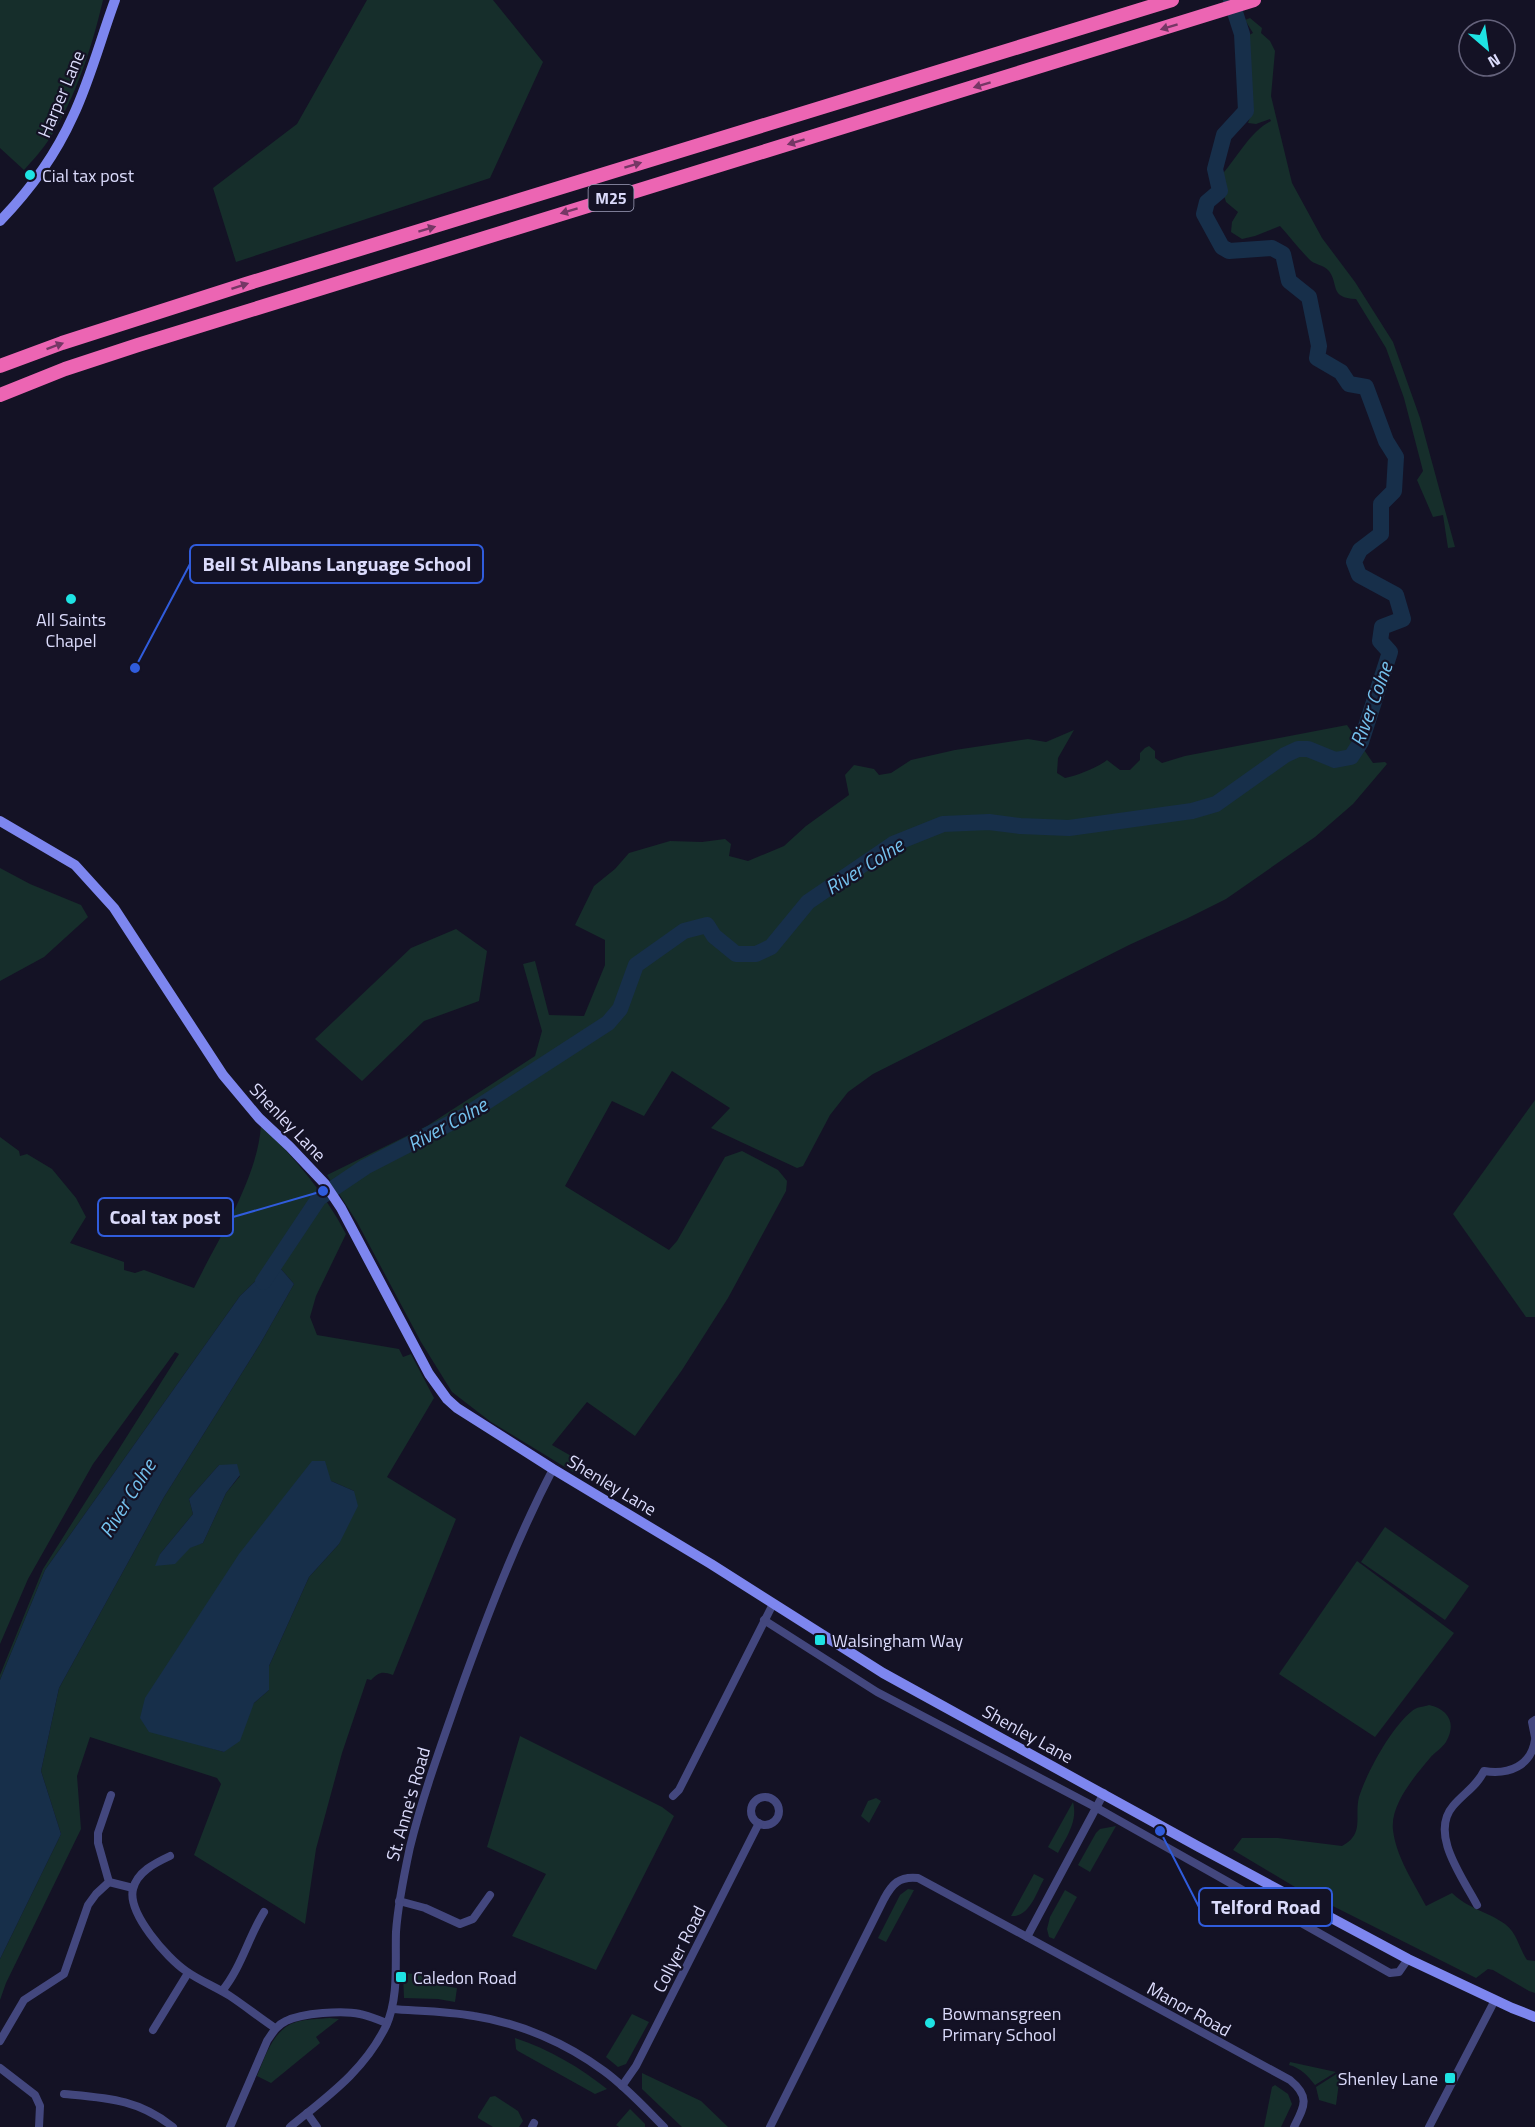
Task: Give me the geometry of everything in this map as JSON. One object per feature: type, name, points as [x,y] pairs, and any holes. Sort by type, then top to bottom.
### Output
[{"type":"highway","name":"M25","points":[[0,366],[62,343],[246,284],[1172,0]]},
{"type":"highway","name":"M25","points":[[0,395],[65,369],[138,345],[1249,2]]},
{"type":"main road","name":"Harper Lane","points":[[0,221],[30,188],[55,151],[74,115],[115,0]]},
{"type":"main road","name":"Shenley Lane","points":[[0,821],[75,865],[114,908],[223,1075],[259,1118],[291,1147],[325,1184],[341,1208],[429,1374],[447,1399],[457,1408],[883,1673],[1408,1959],[1535,2017]]},
{"type":"street","name":"St. Anne's Road","points":[[290,2127],[360,2067],[370,2055],[387,2023],[394,1994],[399,1901],[413,1837],[435,1760],[493,1605],[542,1488],[553,1469]]},
{"type":"street","points":[[673,1796],[679,1790],[773,1604]]},
{"type":"street","name":"Shenley Lane","points":[[764,1620],[878,1692],[1096,1808],[1390,1973],[1399,1972],[1408,1959]]},
{"type":"street","points":[[1477,1905],[1446,1844],[1443,1827],[1446,1816],[1453,1806],[1476,1785],[1484,1771],[1503,1772],[1523,1764],[1532,1753],[1535,1738],[1532,1722],[1535,1720]]},
{"type":"street","points":[[770,2127],[884,1899],[896,1881],[909,1877],[918,1878],[1027,1937],[1104,1793]]},
{"type":"street","points":[[109,1882],[98,1844],[98,1833],[111,1795]]},
{"type":"street","name":"Collyer Road","points":[[622,2086],[641,2055],[759,1823]]},
{"type":"street","points":[[170,1856],[143,1872],[133,1888],[134,1903],[140,1917],[163,1950],[188,1973],[222,1991],[275,2028]]},
{"type":"street","points":[[109,1882],[133,1888]]},
{"type":"street","points":[[0,2041],[24,2000],[60,1978],[67,1968],[91,1899],[109,1882]]},
{"type":"street","points":[[399,1901],[426,1908],[455,1923],[468,1922],[477,1915],[490,1895]]},
{"type":"street","points":[[222,1991],[238,1967],[256,1924],[264,1912]]},
{"type":"street","name":"Manor Road","points":[[1027,1937],[1290,2080],[1301,2090],[1304,2100],[1294,2127]]},
{"type":"street","points":[[153,2030],[188,1973]]},
{"type":"street","points":[[1429,2127],[1496,2000]]},
{"type":"street","points":[[392,2008],[473,2016],[518,2026],[573,2051],[603,2070],[664,2127]]},
{"type":"street","points":[[230,2127],[267,2041],[275,2028],[293,2018],[329,2013],[358,2013],[387,2023]]},
{"type":"street","points":[[0,2068],[35,2095],[40,2106],[39,2127]]},
{"type":"street","points":[[64,2094],[119,2099],[142,2108],[173,2127]]},
{"type":"street","points":[[307,2113],[318,2127]]},
{"type":"green space","points":[[0,0],[103,0],[94,36],[68,106],[47,142],[24,170],[0,148]]},
{"type":"green space","points":[[367,0],[493,0],[543,62],[490,178],[236,262],[213,188],[297,124]]},
{"type":"green space","points":[[1250,18],[1262,28],[1261,33],[1270,41],[1275,51],[1271,96],[1292,183],[1322,238],[1355,282],[1393,342],[1420,418],[1455,547],[1448,548],[1443,515],[1433,517],[1417,480],[1423,471],[1404,398],[1386,348],[1356,299],[1347,298],[1338,293],[1329,271],[1311,261],[1280,226],[1242,239],[1231,232],[1232,222],[1238,212],[1226,202],[1219,178],[1249,139],[1271,121],[1270,119],[1256,124],[1248,123],[1253,109],[1247,36],[1253,33],[1245,20]]},
{"type":"green space","points":[[1347,725],[1373,763],[1385,762],[1387,764],[1353,804],[1315,837],[1226,899],[1129,945],[873,1074],[848,1092],[830,1115],[803,1166],[797,1168],[711,1128],[730,1108],[672,1071],[644,1116],[612,1101],[565,1186],[669,1250],[677,1241],[725,1157],[742,1151],[778,1170],[787,1181],[786,1191],[728,1298],[682,1370],[635,1436],[587,1402],[552,1445],[573,1457],[577,1462],[577,1470],[573,1472],[491,1422],[452,1392],[421,1342],[357,1222],[327,1175],[427,1126],[535,1056],[542,1031],[523,964],[535,961],[549,1015],[584,1016],[605,965],[605,940],[575,925],[594,886],[615,869],[629,853],[670,841],[702,842],[725,839],[731,844],[729,856],[748,861],[784,846],[806,826],[849,795],[845,775],[854,765],[874,769],[879,775],[891,773],[911,760],[955,750],[1028,739],[1046,742],[1074,730],[1058,758],[1057,773],[1065,778],[1087,771],[1107,760],[1120,770],[1130,770],[1140,760],[1140,753],[1149,746],[1155,751],[1155,758],[1162,763],[1185,756]]},
{"type":"green space","points":[[0,868],[30,884],[81,905],[88,917],[44,957],[0,981]]},
{"type":"green space","points":[[456,929],[487,951],[479,1001],[424,1021],[362,1081],[315,1039],[411,948]]},
{"type":"green space","points":[[1535,1100],[1535,1317],[1526,1317],[1453,1214]]},
{"type":"green space","points":[[261,1125],[308,1176],[346,1234],[316,1296],[310,1317],[317,1335],[399,1349],[403,1357],[411,1354],[434,1398],[387,1477],[456,1519],[393,1675],[381,1673],[371,1680],[367,1679],[342,1753],[316,1849],[305,1924],[194,1855],[221,1784],[217,1778],[90,1737],[77,1776],[81,1829],[6,1983],[0,2000],[0,1959],[61,1834],[41,1771],[59,1688],[164,1497],[260,1344],[294,1284],[275,1262],[240,1296],[45,1570],[0,1680],[0,1675],[43,1569],[179,1354],[175,1352],[93,1464],[28,1579],[0,1644],[0,1137],[19,1151],[20,1156],[27,1154],[52,1169],[76,1198],[86,1217],[70,1243],[124,1262],[124,1270],[135,1273],[144,1270],[194,1288],[245,1187],[258,1145]],"holes":[[[219,1465],[240,1476],[226,1493],[203,1543],[160,1554],[193,1514],[189,1499]],[[331,1481],[354,1491],[339,1544],[309,1577],[269,1666],[269,1690],[254,1703],[224,1752],[197,1744]]]},
{"type":"green space","points":[[1385,1527],[1469,1586],[1445,1620],[1361,1562]]},
{"type":"green space","points":[[1357,1561],[1454,1633],[1375,1737],[1279,1674]]},
{"type":"green space","points":[[1429,1705],[1446,1713],[1451,1729],[1446,1742],[1417,1774],[1399,1801],[1393,1821],[1398,1850],[1426,1906],[1452,1893],[1509,1928],[1527,1960],[1535,1961],[1535,1993],[1493,1970],[1488,1969],[1476,1978],[1295,1887],[1233,1850],[1242,1838],[1278,1838],[1342,1846],[1349,1841],[1356,1830],[1359,1797],[1381,1751],[1396,1728],[1412,1711]]},
{"type":"green space","points":[[520,1736],[662,1807],[674,1816],[596,1970],[512,1936],[546,1874],[487,1847]]},
{"type":"green space","points":[[876,1798],[881,1801],[869,1823],[861,1816],[868,1801]]},
{"type":"green space","points":[[1073,1802],[1073,1822],[1058,1853],[1048,1847]]},
{"type":"green space","points":[[1116,1826],[1090,1872],[1078,1865],[1096,1833],[1100,1829]]},
{"type":"green space","points":[[1034,1874],[1044,1879],[1035,1897],[1023,1913],[1011,1916]]},
{"type":"green space","points":[[908,1889],[914,1890],[886,1942],[878,1938],[900,1895]]},
{"type":"green space","points":[[1065,1890],[1077,1897],[1054,1939],[1049,1937],[1047,1929],[1050,1917]]},
{"type":"green space","points":[[403,1973],[428,1975],[428,1980],[437,1980],[439,1985],[457,1988],[455,2002],[404,1998]]},
{"type":"green space","points":[[632,2014],[649,2022],[626,2064],[618,2067],[606,2057]]},
{"type":"green space","points":[[339,2019],[316,2037],[320,2043],[271,2083],[257,2076],[271,2044],[281,2031],[296,2022]]},
{"type":"green space","points":[[515,2038],[563,2059],[607,2089],[595,2094],[518,2051]]},
{"type":"green space","points":[[1290,2062],[1336,2072],[1315,2085],[1304,2073],[1289,2065]]},
{"type":"green space","points":[[642,2073],[701,2101],[728,2127],[682,2127],[642,2089]]},
{"type":"green space","points":[[1338,2073],[1340,2075],[1336,2105],[1319,2100],[1316,2087]]},
{"type":"green space","points":[[1275,2085],[1288,2094],[1292,2104],[1281,2127],[1264,2127],[1272,2087]]},
{"type":"green space","points":[[495,2096],[518,2111],[523,2121],[519,2127],[493,2127],[478,2118],[490,2097]]},
{"type":"green space","points":[[630,2109],[645,2124],[645,2127],[616,2125]]},
{"type":"water","points":[[275,1262],[294,1284],[260,1344],[164,1497],[59,1688],[41,1771],[61,1834],[0,1959],[0,1680],[45,1570],[240,1296]]},
{"type":"water","points":[[312,1461],[325,1461],[331,1481],[354,1491],[358,1506],[339,1544],[309,1577],[269,1666],[269,1690],[254,1703],[240,1741],[224,1752],[149,1732],[140,1718],[145,1698],[239,1554]]},
{"type":"water","points":[[237,1464],[240,1475],[226,1493],[203,1543],[190,1548],[175,1564],[155,1566],[160,1554],[193,1514],[189,1499],[219,1465]]},
{"type":"waterway","name":"River Colne","points":[[263,1282],[319,1198],[365,1167],[466,1115],[608,1023],[620,1009],[636,965],[684,931],[707,925],[714,936],[736,954],[756,954],[771,947],[808,902],[893,844],[943,824],[989,822],[1069,828],[1192,811],[1216,804],[1285,755],[1298,749],[1308,749],[1335,760],[1351,757],[1361,742],[1390,652],[1380,641],[1382,627],[1403,619],[1396,595],[1359,575],[1354,562],[1360,550],[1381,534],[1381,504],[1394,491],[1396,457],[1386,441],[1366,387],[1349,384],[1341,372],[1317,358],[1319,346],[1309,297],[1289,281],[1283,254],[1272,248],[1229,251],[1222,247],[1204,214],[1207,202],[1220,191],[1215,169],[1224,135],[1246,111],[1242,34],[1231,0]]},
{"type":"place","name":"Cial tax post","points":[[30,175]]},
{"type":"place","name":"All Saints Chapel","points":[[71,599]]},
{"type":"place","name":"Bell St Albans Language School","points":[[135,668]]},
{"type":"place","name":"Coal tax post","points":[[323,1191]]},
{"type":"place","name":"Walsingham Way","points":[[820,1640]]},
{"type":"place","name":"Telford Road","points":[[1160,1831]]},
{"type":"place","name":"Caledon Road","points":[[401,1977]]},
{"type":"place","name":"Bowmansgreen Primary School","points":[[930,2023]]},
{"type":"place","name":"Shenley Lane","points":[[1450,2078]]}]
